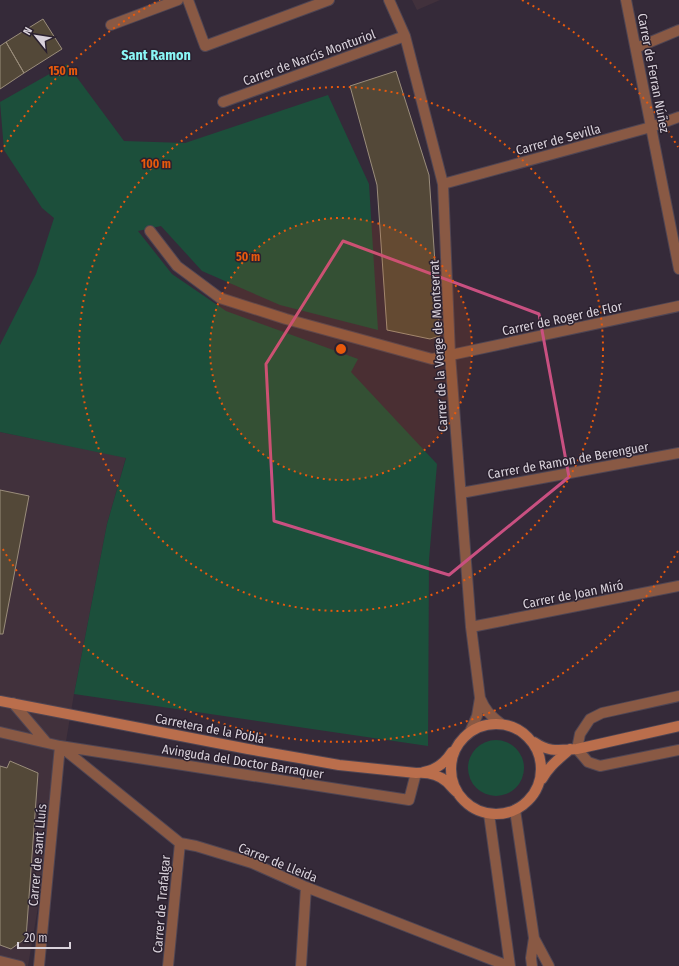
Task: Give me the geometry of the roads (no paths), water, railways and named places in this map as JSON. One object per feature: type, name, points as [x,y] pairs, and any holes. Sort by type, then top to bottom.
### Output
[{"type":"street","points":[[111,24],[178,0]]},
{"type":"street","points":[[188,0],[205,46],[329,0]]},
{"type":"street","name":"Carrer de la Verge de Montserrat","points":[[389,0],[405,36],[443,184],[450,355],[471,627],[480,698],[484,708],[500,723]]},
{"type":"street","name":"Carrer de Ferran Núñez","points":[[626,0],[679,269]]},
{"type":"street","points":[[636,48],[679,30]]},
{"type":"street","name":"Carrer de Narcís Monturiol","points":[[223,102],[405,36]]},
{"type":"street","name":"Carrer de Sevilla","points":[[443,184],[651,127],[679,117]]},
{"type":"street","name":"Carrer de Roger de Flor","points":[[150,232],[178,266],[220,298],[286,319],[432,359],[679,306]]},
{"type":"street","name":"Carrer de Ramon de Berenguer","points":[[461,493],[679,453]]},
{"type":"street","name":"Carrer de Joan Miró","points":[[471,627],[679,586]]},
{"type":"street","points":[[539,783],[549,767],[574,749],[580,734],[590,719],[602,713],[679,696]]},
{"type":"street","name":"Carrer de la Verge de Montserrat","points":[[470,732],[477,716],[480,698]]},
{"type":"street","name":"Carretera de la Pobla","points":[[0,701],[240,748],[339,765],[428,773],[445,780],[453,790],[458,793]]},
{"type":"street","points":[[13,703],[46,742]]},
{"type":"street","points":[[500,723],[518,728],[532,740],[540,756],[542,774],[536,792],[523,806],[506,813],[488,814],[471,807],[458,793],[452,776],[452,757],[462,739],[470,732],[481,726],[500,723]]},
{"type":"street","points":[[532,740],[546,748],[562,751],[679,726]]},
{"type":"street","name":"Avinguda del Doctor Barraquer","points":[[0,732],[60,746],[408,800],[416,773]]},
{"type":"street","points":[[60,746],[180,844]]},
{"type":"street","name":"Carrer de sant Lluís","points":[[39,966],[60,746]]},
{"type":"street","name":"Carretera de la Pobla","points":[[416,773],[428,771],[439,766],[456,748]]},
{"type":"street","points":[[574,749],[588,762],[600,766],[679,750]]},
{"type":"street","points":[[515,810],[534,938],[531,958],[532,966]]},
{"type":"street","points":[[488,814],[509,966]]},
{"type":"street","name":"Carrer de Lleida","points":[[180,844],[196,846],[252,863],[306,887],[509,966]]},
{"type":"street","name":"Carrer de Trafalgar","points":[[168,966],[180,844]]},
{"type":"street","points":[[301,966],[306,887]]},
{"type":"street","points":[[534,938],[549,966]]},
{"type":"street","points":[[0,961],[20,966]]},
{"type":"district","name":"Sant Ramon","points":[[156,55]]}]
